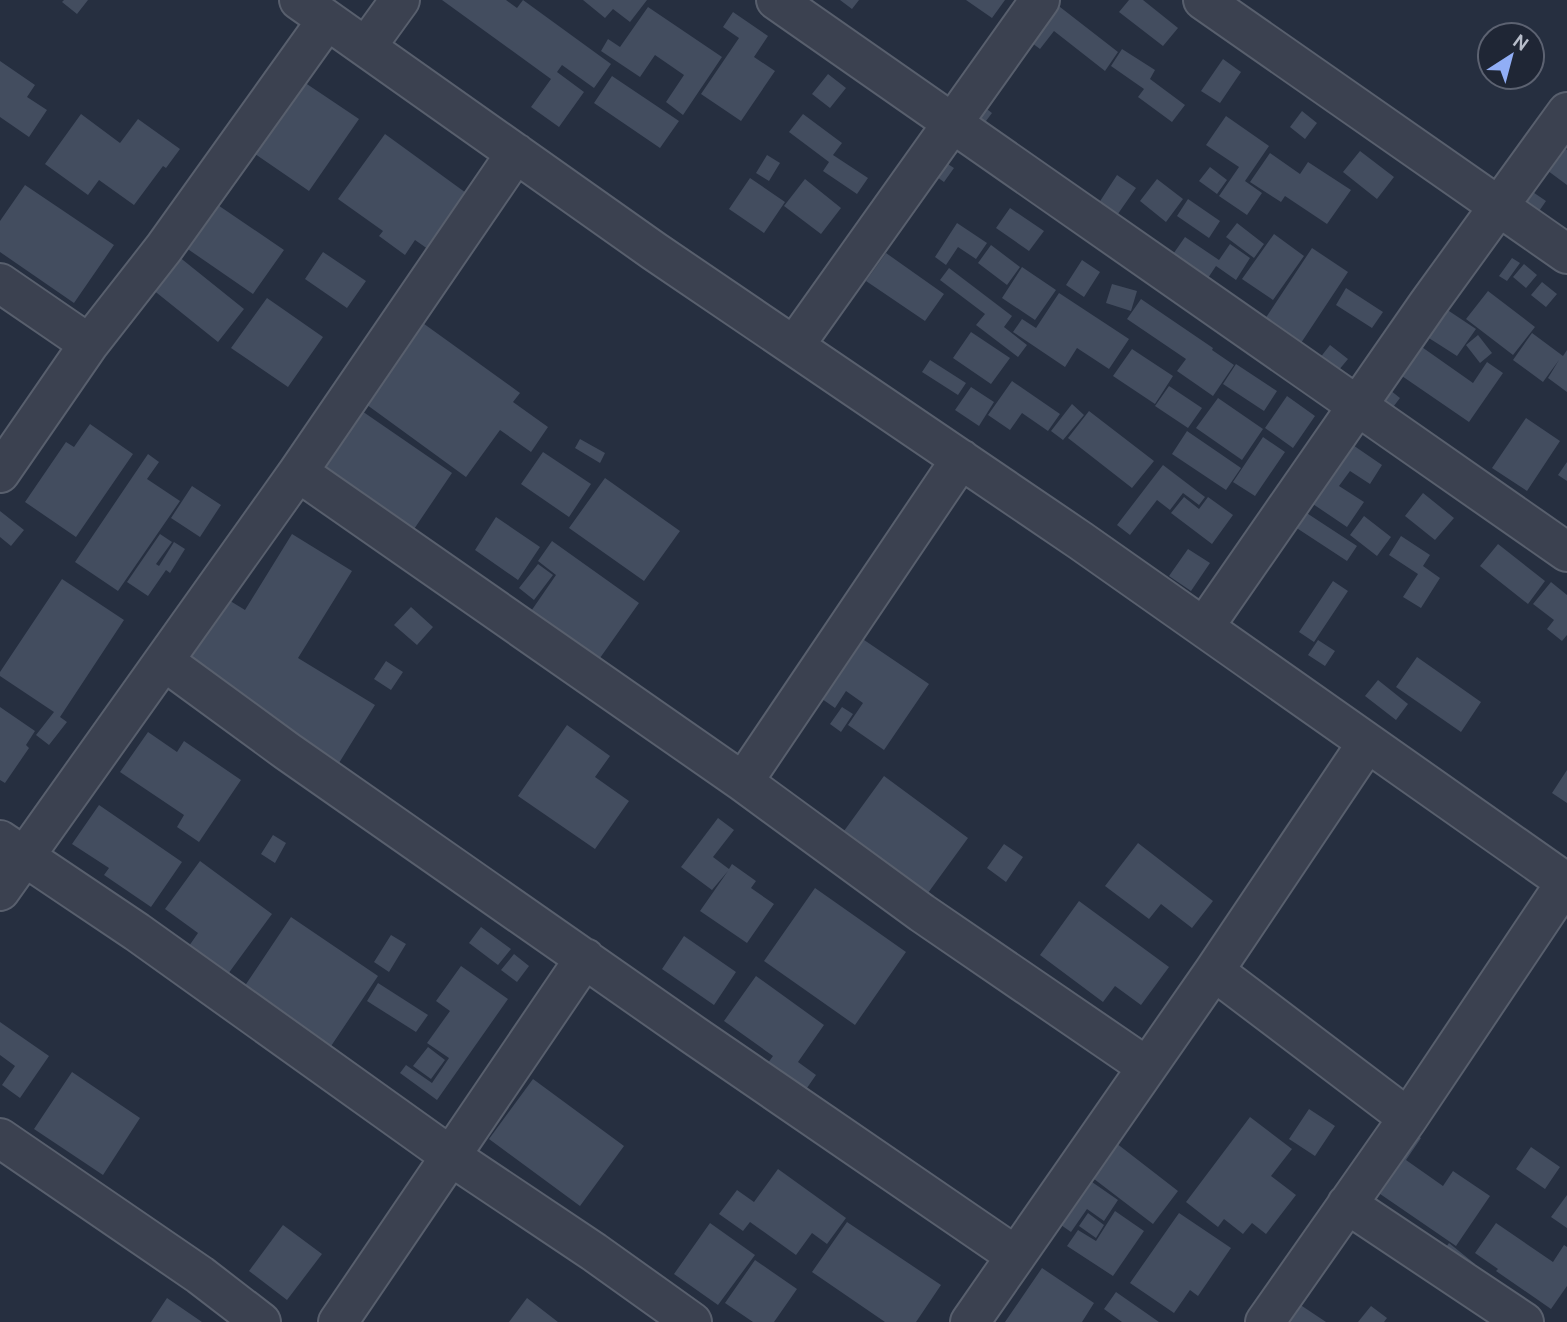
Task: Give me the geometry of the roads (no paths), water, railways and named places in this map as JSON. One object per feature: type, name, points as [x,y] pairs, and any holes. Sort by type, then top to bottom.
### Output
[{"type":"street","points":[[366,47],[400,0]]},
{"type":"street","points":[[776,0],[1567,552]]},
{"type":"street","points":[[794,345],[1040,0]]},
{"type":"street","points":[[1203,0],[1567,254]]},
{"type":"street","points":[[0,473],[89,344],[164,247],[313,10],[688,275],[1205,627],[1566,883],[1408,1118],[1265,1322]]},
{"type":"street","points":[[1205,627],[1357,407],[1567,112]]},
{"type":"street","points":[[0,891],[12,849],[164,661],[298,472],[516,153]]},
{"type":"street","points":[[0,283],[89,344]]},
{"type":"street","points":[[743,782],[961,459]]},
{"type":"street","points":[[298,472],[743,782],[922,913],[1147,1067]]},
{"type":"street","points":[[164,661],[287,751],[695,1036],[1016,1256]]},
{"type":"street","points":[[970,1322],[1214,971],[1367,743]]},
{"type":"street","points":[[12,849],[137,932],[449,1155],[594,1252],[692,1322]]},
{"type":"street","points":[[338,1322],[585,958]]},
{"type":"street","points":[[1214,971],[1408,1118]]},
{"type":"street","points":[[0,1139],[200,1275],[261,1322]]},
{"type":"street","points":[[1347,1204],[1524,1322]]}]
